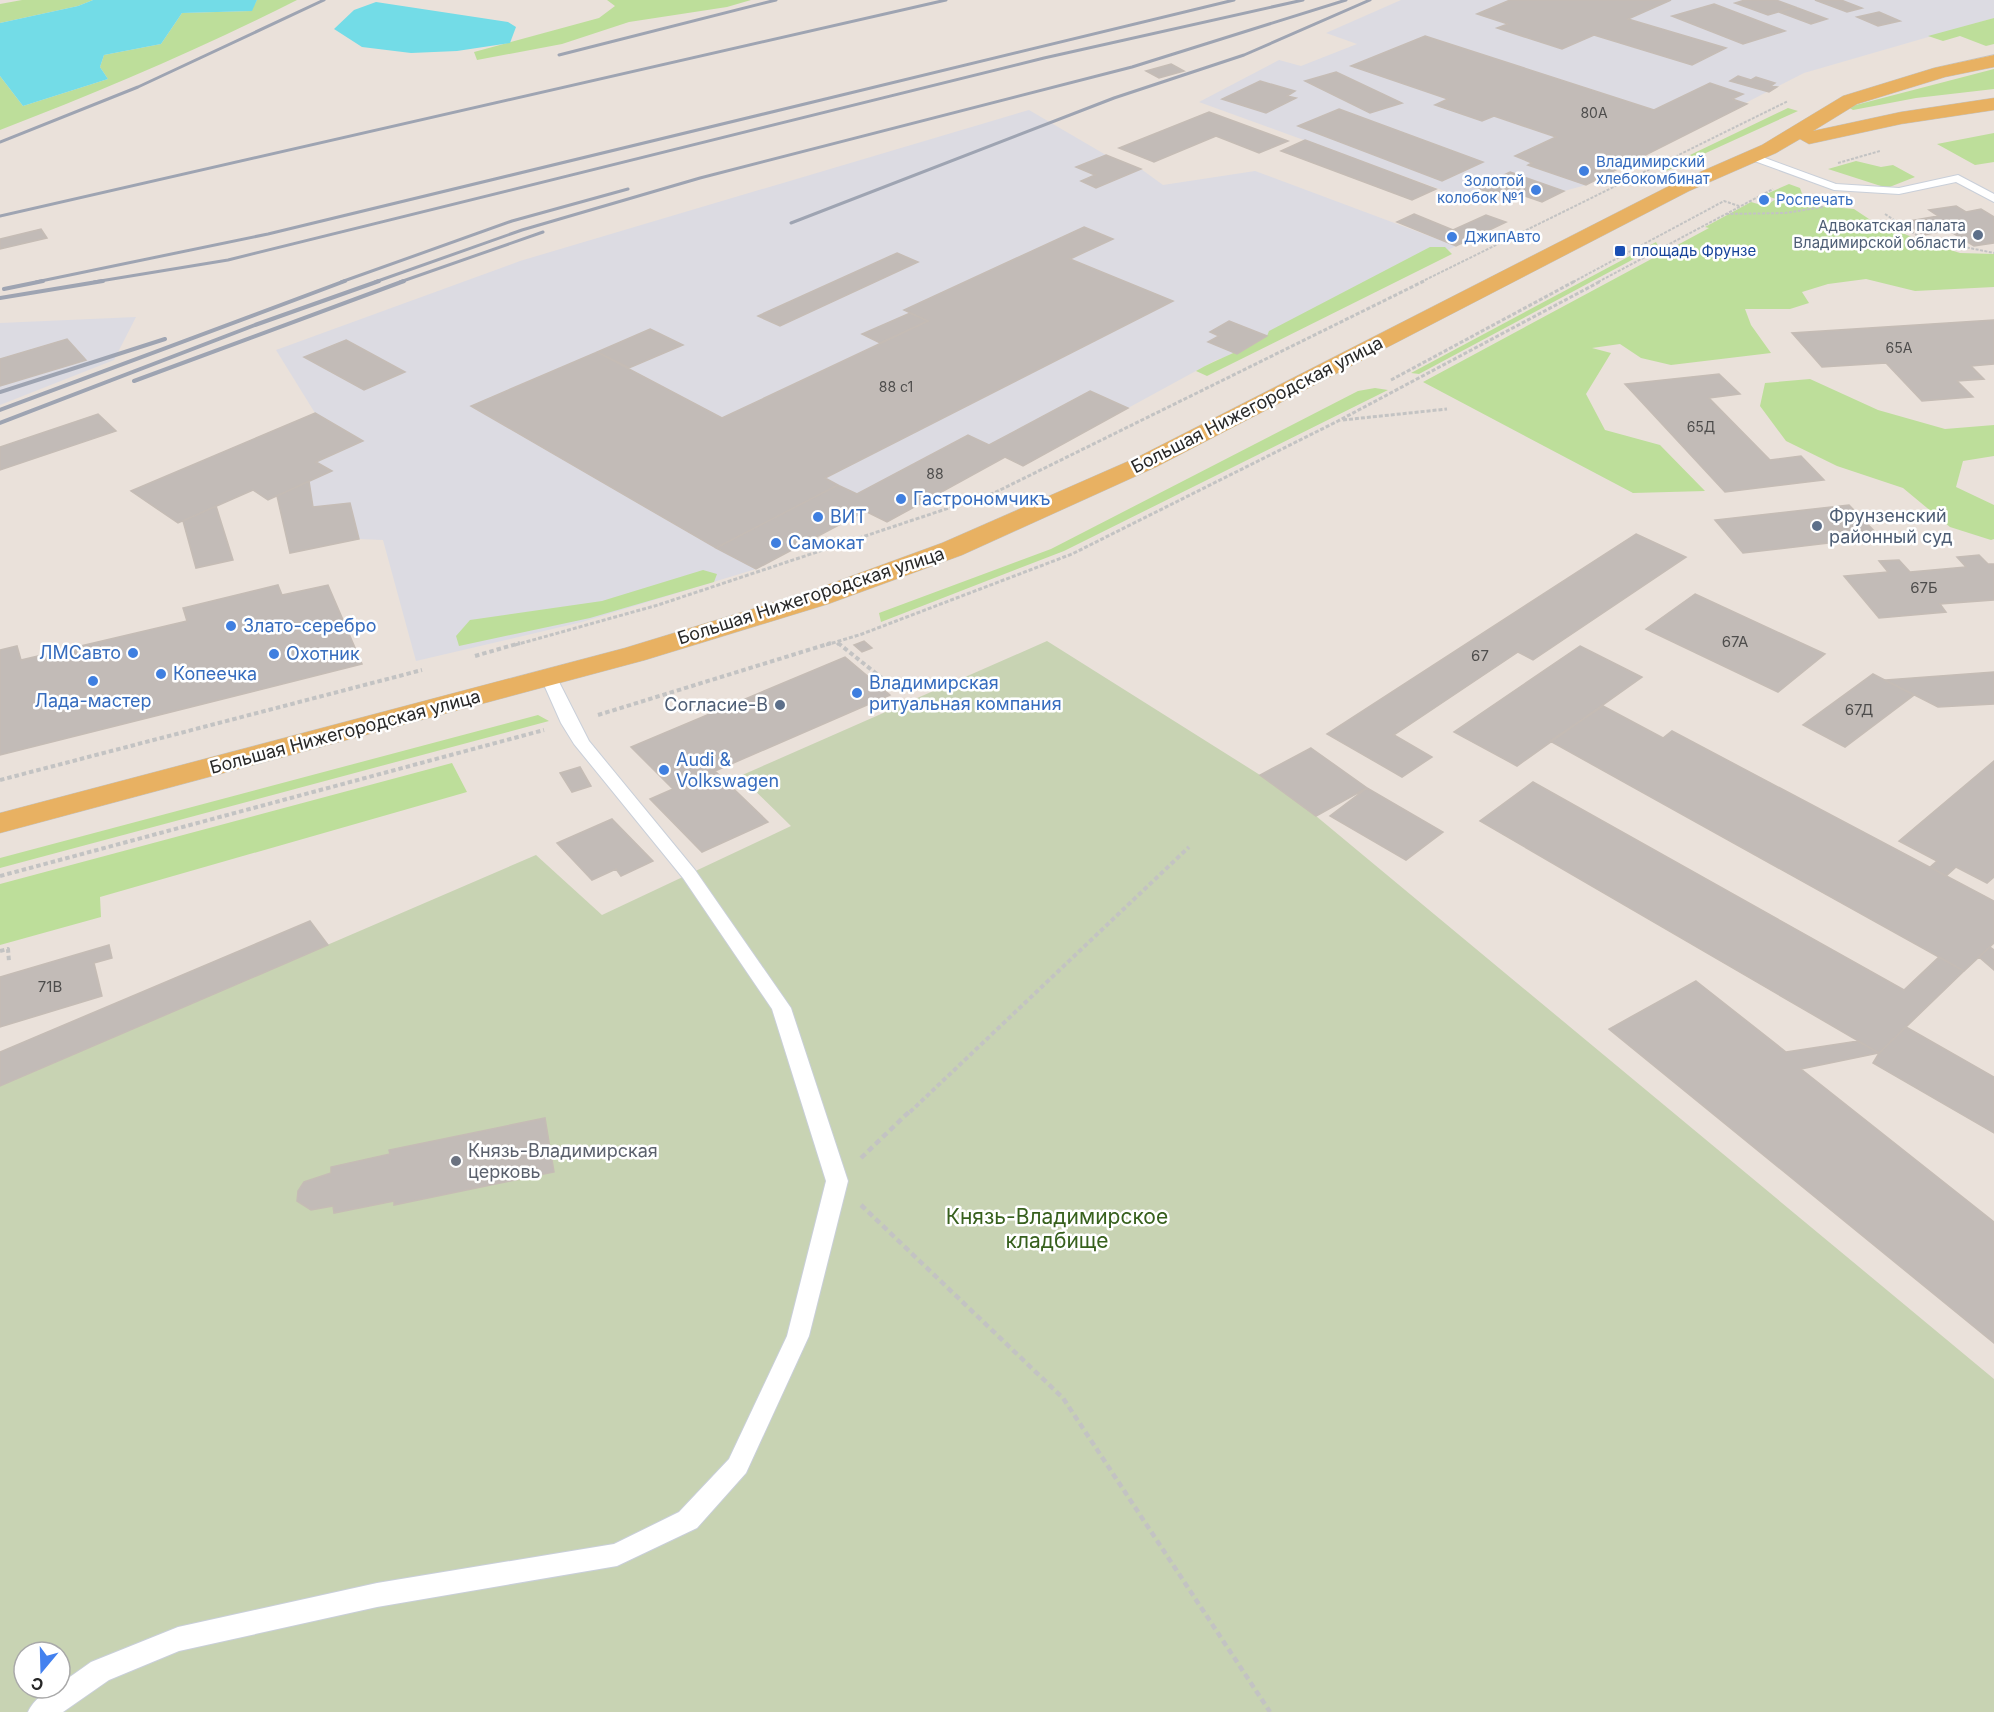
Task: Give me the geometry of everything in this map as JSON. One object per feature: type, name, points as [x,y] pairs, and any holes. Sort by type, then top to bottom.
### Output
[{"type":"main road","name":"Большая Нижегородская улица","points":[[1761,153],[1850,100],[1941,72],[1994,61]]},
{"type":"main road","name":"Большая Нижегородская улица","points":[[0,823],[549,678],[818,598],[952,549],[1147,462],[1682,187],[1761,153],[1863,124],[1915,114],[1994,104]]},
{"type":"lane","points":[[1761,153],[1800,175],[1833,187],[1899,191],[1958,178],[1994,199]]},
{"type":"lane","points":[[41,1712],[99,1671],[178,1639],[377,1595],[617,1555],[688,1520],[738,1466],[798,1336],[837,1181],[782,1008],[689,874],[582,744],[569,723],[549,678]]},
{"type":"path","points":[[475,656],[658,605],[994,494],[1788,101]]},
{"type":"path","points":[[1800,175],[1888,149]]},
{"type":"path","points":[[1391,380],[1724,201],[1739,206]]},
{"type":"path","points":[[1724,214],[1785,213],[1827,206]]},
{"type":"path","points":[[1881,211],[1921,238],[1994,253]]},
{"type":"path","points":[[1671,230],[1685,235]]},
{"type":"path","points":[[1338,421],[1447,409]]},
{"type":"path","points":[[837,642],[893,687]]},
{"type":"path","points":[[0,780],[422,670]]},
{"type":"path","points":[[1189,847],[837,1181],[1063,1398],[1270,1712]]},
{"type":"path","points":[[0,951],[8,949],[9,962]]},
{"type":"shaded area","name":"Владимирский хлебокомбинат","points":[[1401,0],[1994,0],[1994,18],[1804,73],[1586,185],[1564,191],[1542,202],[1507,190],[1496,195],[1481,190],[1464,198],[1199,102],[1279,60],[1301,66],[1357,44],[1326,33]]},
{"type":"shaded area","points":[[1029,110],[1106,155],[1141,169],[1163,185],[1255,171],[1456,246],[1267,336],[1237,354],[1216,360],[1128,408],[1090,391],[989,445],[967,435],[857,494],[716,548],[756,569],[582,622],[416,661],[383,540],[359,539],[349,503],[313,507],[309,481],[331,471],[316,462],[363,441],[315,413],[276,350],[520,261]]},
{"type":"shaded area","points":[[136,317],[114,360],[0,405],[0,323]]},
{"type":"green space","points":[[22,0],[93,0],[78,6],[0,23],[0,4]]},
{"type":"green space","points":[[257,0],[297,0],[150,69],[0,130],[0,76],[23,106],[108,79],[100,67],[104,55],[161,44],[182,13],[251,11]]},
{"type":"green space","points":[[607,0],[751,0],[727,7],[629,22],[562,44],[477,60],[474,52],[599,18],[615,6]]},
{"type":"green space","points":[[1994,18],[1994,44],[1986,46],[1960,36],[1943,41],[1928,36]]},
{"type":"green space","points":[[1994,69],[1994,89],[1916,98],[1853,110],[1848,107]]},
{"type":"green space","points":[[1788,108],[1798,111],[1664,172],[1663,168]]},
{"type":"green space","points":[[1994,133],[1994,162],[1975,165],[1937,144]]},
{"type":"green space","points":[[1856,161],[1881,167],[1893,165],[1915,177],[1887,188],[1828,169]]},
{"type":"green space","points":[[1789,184],[1800,188],[1806,205],[1854,209],[1872,221],[1922,241],[1960,253],[1994,254],[1994,287],[1915,291],[1866,279],[1828,284],[1802,292],[1809,303],[1790,309],[1745,309],[1751,325],[1771,353],[1671,365],[1641,358],[1620,344],[1592,348],[1611,353],[1586,394],[1605,430],[1660,445],[1705,491],[1633,493],[1423,382],[1709,228],[1705,227],[1751,202],[1765,206],[1776,199],[1764,195]]},
{"type":"green space","points":[[1656,242],[1658,246],[1419,374],[1411,373]]},
{"type":"green space","points":[[1430,247],[1445,247],[1452,254],[1207,376],[1196,371],[1258,341],[1267,336],[1269,331]]},
{"type":"green space","points":[[1810,379],[1878,410],[1945,429],[1994,425],[1994,456],[1963,461],[1956,487],[1994,505],[1994,539],[1950,527],[1903,488],[1837,466],[1786,441],[1760,406],[1765,383]]},
{"type":"green space","points":[[1375,388],[1388,390],[1064,551],[881,622],[879,613],[1051,549],[1358,391]]},
{"type":"green space","points":[[703,570],[717,574],[714,582],[590,618],[459,646],[456,636],[470,620],[602,601]]},
{"type":"green space","name":"Князь-Владимирское кладбище","points":[[1047,641],[1260,775],[1316,816],[1994,1379],[1994,1712],[0,1712],[0,1086],[536,855],[602,915],[791,826],[740,776]]},
{"type":"green space","points":[[538,715],[549,721],[0,868],[0,858]]},
{"type":"green space","points":[[452,763],[467,792],[100,897],[101,917],[0,945],[0,884]]},
{"type":"water","points":[[93,0],[257,0],[252,11],[182,13],[161,44],[104,55],[100,67],[108,79],[23,106],[0,76],[0,23],[78,6]]},
{"type":"water","points":[[376,2],[508,22],[516,27],[510,43],[457,51],[411,53],[362,47],[334,29],[354,10]]},
{"type":"building","points":[[1510,0],[1671,0],[1628,19],[1726,48],[1692,65],[1594,35],[1562,49],[1497,28],[1508,24],[1477,14]]},
{"type":"building","points":[[1745,0],[1776,0],[1795,7],[1768,15],[1735,3]]},
{"type":"building","points":[[1815,0],[1841,0],[1862,8],[1847,12]]},
{"type":"building","points":[[1714,4],[1785,31],[1743,44],[1672,16]]},
{"type":"building","points":[[1795,7],[1827,19],[1811,24],[1779,12]]},
{"type":"building","points":[[1879,12],[1900,21],[1878,26],[1857,17]]},
{"type":"building","points":[[1425,36],[1654,110],[1710,83],[1743,94],[1732,99],[1747,104],[1586,185],[1528,165],[1532,163],[1515,156],[1556,137],[1494,116],[1482,121],[1435,105],[1448,99],[1351,66]]},
{"type":"building","points":[[1171,64],[1184,71],[1159,78],[1146,71]]},
{"type":"building","points":[[1336,72],[1402,103],[1370,113],[1305,81]]},
{"type":"building","points":[[1738,76],[1751,80],[1756,77],[1775,83],[1771,86],[1777,87],[1769,92],[1730,81]]},
{"type":"building","points":[[1260,81],[1295,91],[1287,96],[1296,98],[1266,113],[1222,99]]},
{"type":"building","points":[[1339,109],[1483,162],[1442,181],[1298,126]]},
{"type":"building","points":[[1209,112],[1288,141],[1259,153],[1216,136],[1154,162],[1119,148]]},
{"type":"building","points":[[1305,140],[1436,189],[1412,200],[1281,151]]},
{"type":"building","points":[[1106,155],[1141,169],[1096,188],[1081,181],[1095,175],[1076,167]]},
{"type":"building","points":[[1510,172],[1564,191],[1542,202],[1507,190],[1496,195],[1477,188]]},
{"type":"building","points":[[1956,206],[1966,212],[1981,209],[1994,217],[1994,243],[1974,246],[1948,230],[1924,235],[1904,222],[1938,216],[1929,210]]},
{"type":"building","points":[[1414,214],[1453,230],[1486,215],[1506,222],[1456,246],[1397,222]]},
{"type":"building","points":[[1084,227],[1113,239],[1070,259],[1173,301],[825,478],[838,485],[716,548],[471,406],[597,352],[722,418],[928,321],[904,310]]},
{"type":"building","points":[[41,229],[47,238],[0,249],[0,239]]},
{"type":"building","points":[[897,253],[918,262],[780,326],[758,316]]},
{"type":"building","points":[[910,313],[928,321],[880,343],[862,334]]},
{"type":"building","points":[[1994,320],[1994,364],[1971,366],[1984,379],[1957,381],[1973,397],[1922,401],[1886,363],[1822,367],[1792,333]]},
{"type":"building","points":[[1229,321],[1267,336],[1237,354],[1208,342],[1219,336],[1210,332]]},
{"type":"building","points":[[650,329],[683,345],[629,368],[597,352]]},
{"type":"building","points":[[67,339],[86,360],[0,386],[0,359]]},
{"type":"building","points":[[346,340],[405,372],[364,390],[304,357]]},
{"type":"building","points":[[1719,374],[1740,394],[1709,398],[1770,460],[1801,456],[1824,480],[1725,492],[1625,384]]},
{"type":"building","points":[[1090,391],[1128,408],[1023,466],[1005,457],[887,522],[865,511],[756,569],[716,548],[838,485],[857,494],[968,435],[989,445]]},
{"type":"building","points":[[315,413],[363,441],[316,462],[332,471],[268,500],[253,490],[178,523],[131,491]]},
{"type":"building","points":[[98,414],[116,431],[0,470],[0,447]]},
{"type":"building","points":[[309,481],[313,507],[350,503],[359,539],[290,553],[277,496]]},
{"type":"building","points":[[1849,505],[1880,537],[1743,553],[1715,520]]},
{"type":"building","points":[[216,506],[233,560],[196,568],[183,521]]},
{"type":"building","points":[[1636,534],[1686,557],[1533,660],[1518,652],[1394,735],[1432,757],[1402,777],[1327,734]]},
{"type":"building","points":[[1979,555],[1988,564],[1994,564],[1994,600],[1940,604],[1946,612],[1879,618],[1844,576],[1888,572],[1879,561],[1899,560],[1910,572],[1966,567],[1957,557]]},
{"type":"building","name":"Копеечка","points":[[278,585],[282,595],[328,585],[362,664],[0,755],[0,650],[17,646],[21,660],[187,621],[183,608]]},
{"type":"building","points":[[1695,594],[1825,654],[1778,692],[1646,629]]},
{"type":"building","points":[[864,641],[872,648],[862,652],[854,645]]},
{"type":"building","points":[[1580,646],[1642,677],[1517,766],[1454,732]]},
{"type":"building","points":[[845,657],[890,695],[715,771],[768,822],[702,852],[650,799],[673,789],[631,747]]},
{"type":"building","points":[[1994,672],[1994,704],[1938,707],[1885,680]]},
{"type":"building","points":[[1873,674],[1914,695],[1845,747],[1803,725]]},
{"type":"building","points":[[1603,706],[1663,738],[1672,731],[1994,901],[1994,943],[1964,971],[1550,741]]},
{"type":"building","points":[[1311,748],[1367,788],[1316,816],[1260,775]]},
{"type":"building","points":[[1994,761],[1994,877],[1987,883],[1956,867],[1946,876],[1930,867],[1937,861],[1899,841]]},
{"type":"building","points":[[580,767],[591,786],[572,792],[560,773]]},
{"type":"building","points":[[1533,782],[1904,990],[1939,957],[1964,971],[1879,1053],[1480,821]]},
{"type":"building","points":[[1367,788],[1443,832],[1406,860],[1330,816]]},
{"type":"building","points":[[612,819],[653,861],[621,876],[616,869],[592,880],[557,843]]},
{"type":"building","points":[[310,921],[328,945],[0,1086],[0,1052]]},
{"type":"building","points":[[109,945],[112,958],[94,963],[102,996],[0,1027],[0,977]]},
{"type":"building","points":[[1990,947],[1994,950],[1994,970],[1979,957]]},
{"type":"building","points":[[1696,981],[1786,1052],[1858,1041],[1879,1053],[1801,1069],[1994,1222],[1994,1343],[1609,1029]]},
{"type":"building","points":[[1906,1027],[1994,1077],[1994,1133],[1873,1063],[1879,1053]]},
{"type":"building","name":"Князь-Владимирская церковь","points":[[545,1118],[554,1172],[394,1205],[394,1201],[334,1213],[333,1206],[311,1210],[297,1201],[298,1191],[304,1182],[331,1173],[331,1167],[390,1154],[389,1150]]},
{"type":"railway","points":[[0,142],[138,87],[324,0]]},
{"type":"railway","points":[[559,55],[776,0]]},
{"type":"railway","points":[[0,216],[946,0]]},
{"type":"railway","points":[[36,282],[268,234],[1234,0]]},
{"type":"railway","points":[[94,282],[228,260],[1044,58],[1303,0]]},
{"type":"railway","points":[[375,282],[522,230],[700,178],[1132,67],[1346,0]]},
{"type":"railway","points":[[791,223],[1114,98],[1244,55],[1370,0]]},
{"type":"railway","points":[[341,282],[512,221],[628,189]]},
{"type":"railway","points":[[400,282],[543,232]]},
{"type":"railway","points":[[4,289],[43,281]]},
{"type":"railway","points":[[0,298],[103,281]]},
{"type":"railway","points":[[0,410],[345,281]]},
{"type":"railway","points":[[0,423],[255,325],[379,281]]},
{"type":"railway","points":[[134,381],[404,281]]},
{"type":"railway","points":[[0,392],[165,339]]},
{"type":"place","name":"Владимирский хлебокомбинат","points":[[1584,171]]},
{"type":"place","name":"Золотой колобок №1","points":[[1536,190]]},
{"type":"place","name":"Роспечать","points":[[1764,200]]},
{"type":"place","name":"Адвокатская палата Владимирской области","points":[[1978,235]]},
{"type":"place","name":"ДжипАвто","points":[[1452,237]]},
{"type":"place","name":"площадь Фрунзе","points":[[1620,251]]},
{"type":"place","name":"Гастрономчикъ","points":[[901,499]]},
{"type":"place","name":"ВИТ","points":[[818,517]]},
{"type":"place","name":"Фрунзенский районный суд","points":[[1817,526]]},
{"type":"place","name":"Самокат","points":[[776,543]]},
{"type":"place","name":"Злато-серебро","points":[[231,626]]},
{"type":"place","name":"ЛМСавто","points":[[133,653]]},
{"type":"place","name":"Охотник","points":[[274,654]]},
{"type":"place","name":"Копеечка","points":[[161,674]]},
{"type":"place","name":"Лада-мастер","points":[[93,681]]},
{"type":"place","name":"Владимирская ритуальная компания","points":[[857,693]]},
{"type":"place","name":"Согласие-В","points":[[780,705]]},
{"type":"place","name":"Audi & Volkswagen","points":[[664,770]]},
{"type":"place","name":"Князь-Владимирская церковь","points":[[456,1161]]}]
